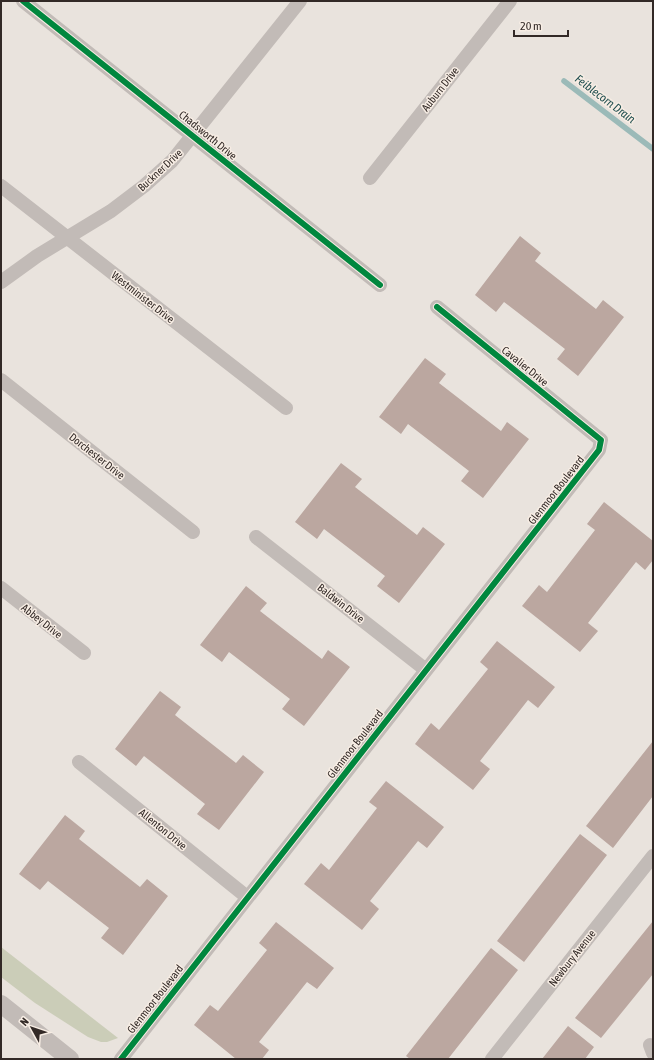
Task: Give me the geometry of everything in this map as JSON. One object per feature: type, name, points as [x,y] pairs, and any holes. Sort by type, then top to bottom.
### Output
[{"type":"street","name":"Chadsworth Drive","points":[[23,1],[380,285]]},
{"type":"street","name":"Buckner Drive","points":[[1,282],[66,237],[111,211],[172,162],[300,1]]},
{"type":"street","name":"Auburn Drive","points":[[370,178],[510,1]]},
{"type":"street","name":"Westminister Drive","points":[[1,186],[286,408]]},
{"type":"street","name":"Cavalier Drive","points":[[437,308],[601,440]]},
{"type":"street","name":"Dorchester Drive","points":[[1,380],[193,532]]},
{"type":"street","name":"Glenmoor Boulevard","points":[[121,1059],[594,458],[599,450],[601,440]]},
{"type":"street","name":"Baldwin Drive","points":[[256,537],[426,670]]},
{"type":"street","name":"Abbey Drive","points":[[1,588],[84,653]]},
{"type":"street","name":"Allenton Drive","points":[[79,762],[248,897]]},
{"type":"street","name":"Newbury Avenue","points":[[492,1059],[653,856]]},
{"type":"street","points":[[1,1004],[70,1059]]},
{"type":"green space","points":[[1,947],[118,1038],[107,1042],[101,1042],[88,1037],[35,1003],[1,977]]},
{"type":"building","points":[[520,236],[541,253],[535,261],[596,309],[603,300],[624,317],[578,376],[557,359],[565,349],[504,302],[496,312],[475,295]]},
{"type":"building","points":[[425,358],[446,374],[439,383],[501,431],[507,422],[529,439],[483,498],[461,481],[469,471],[408,424],[401,434],[379,417]]},
{"type":"building","points":[[341,463],[362,479],[355,487],[417,535],[423,527],[445,544],[399,603],[377,586],[385,576],[324,529],[317,539],[295,522]]},
{"type":"building","points":[[604,502],[653,541],[653,560],[645,570],[636,562],[588,623],[598,631],[580,652],[522,606],[539,585],[547,592],[595,530],[587,524]]},
{"type":"building","points":[[246,586],[267,603],[260,611],[322,659],[328,650],[350,667],[304,726],[282,709],[290,699],[229,652],[222,662],[200,645]]},
{"type":"building","points":[[497,641],[555,687],[538,708],[528,700],[480,761],[490,769],[473,790],[415,744],[431,723],[439,730],[488,669],[480,662]]},
{"type":"building","points":[[160,691],[181,707],[175,715],[236,763],[243,755],[264,772],[219,830],[197,814],[205,804],[144,756],[136,766],[115,749]]},
{"type":"building","points":[[653,741],[653,796],[613,848],[586,826]]},
{"type":"building","points":[[386,781],[444,827],[427,848],[418,841],[370,901],[379,909],[362,930],[304,884],[321,863],[329,870],[377,808],[369,802]]},
{"type":"building","points":[[65,815],[85,831],[79,839],[140,887],[147,879],[168,896],[123,955],[101,938],[109,928],[48,881],[40,890],[19,874]]},
{"type":"building","points":[[580,834],[607,855],[524,962],[497,941]]},
{"type":"building","points":[[653,921],[653,974],[601,1038],[575,1018]]},
{"type":"building","points":[[276,922],[334,968],[317,989],[307,982],[259,1042],[269,1050],[262,1059],[236,1059],[194,1025],[210,1005],[218,1011],[267,950],[259,943]]},
{"type":"building","points":[[491,948],[518,970],[448,1059],[410,1059],[406,1056]]},
{"type":"building","points":[[568,1026],[594,1047],[585,1059],[542,1059]]},
{"type":"waterway","name":"Feiblecorn Drain","points":[[564,81],[653,149]]},
{"type":"cycle path","points":[[23,1],[380,285]]},
{"type":"cycle path","points":[[121,1059],[599,450],[601,440],[437,307]]}]
